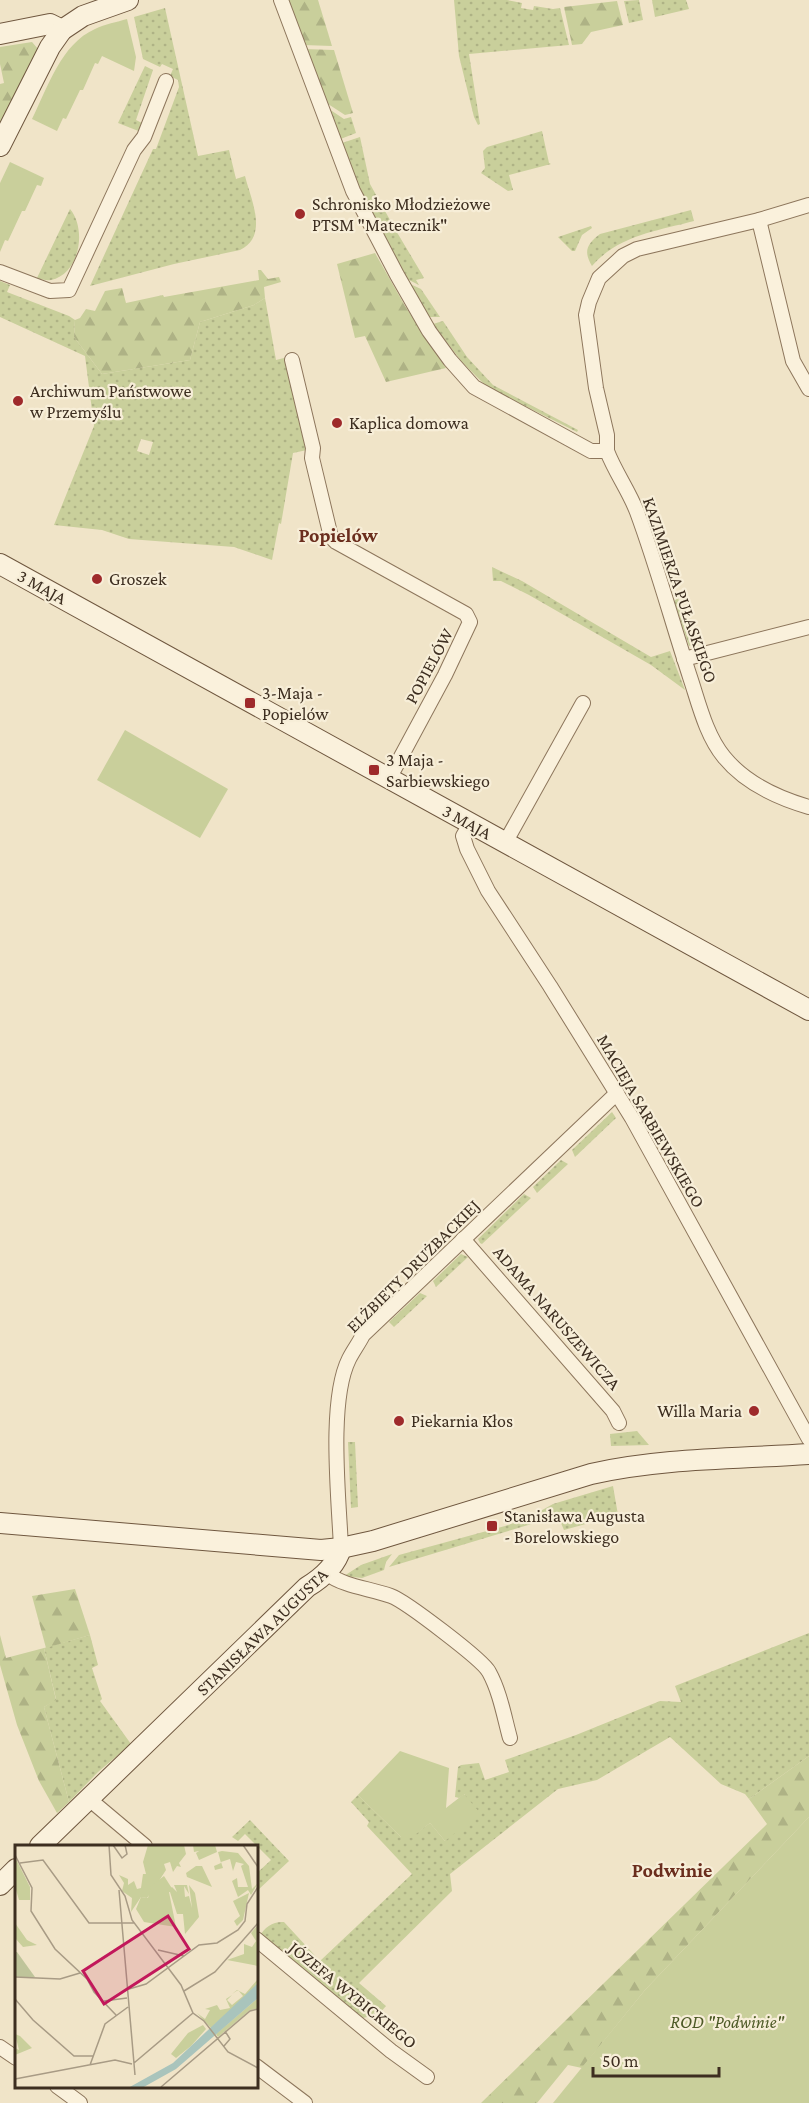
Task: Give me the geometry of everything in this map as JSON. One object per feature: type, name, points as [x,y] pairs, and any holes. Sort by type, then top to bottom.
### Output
[{"type":"main road","points":[[0,146],[50,47],[62,30],[83,16],[128,0]]},
{"type":"main road","points":[[0,34],[50,24],[62,30]]},
{"type":"main road","name":"3 MAJA","points":[[0,564],[809,1010]]},
{"type":"main road","points":[[0,1523],[321,1550],[341,1548],[407,1532],[623,1466],[809,1455]]},
{"type":"main road","name":"STANISŁAWA AUGUSTA","points":[[41,1845],[306,1587],[326,1574],[338,1559],[341,1548]]},
{"type":"main road","points":[[289,1549],[306,1561],[310,1570],[306,1587]]},
{"type":"main road","points":[[0,1885],[15,1870]]},
{"type":"street","points":[[281,0],[353,191],[397,276],[436,341],[466,378],[485,394],[591,451],[607,451]]},
{"type":"street","points":[[0,272],[50,291],[69,290],[134,150],[144,138],[166,81]]},
{"type":"street","name":"KAZIMIERZA PUŁASKIEGO","points":[[809,205],[759,220],[637,249],[623,256],[599,278],[586,315],[596,388],[607,435],[607,451],[636,510],[710,733],[724,758],[751,781],[773,794],[809,807]]},
{"type":"street","points":[[759,220],[793,361],[809,389]]},
{"type":"street","name":"POPIELÓW","points":[[292,360],[331,537],[336,542],[466,614],[471,622],[388,779]]},
{"type":"street","points":[[684,658],[809,627]]},
{"type":"street","points":[[505,843],[584,703]]},
{"type":"street","name":"MACIEJA SARBIEWSKIEGO","points":[[470,824],[463,836],[488,891],[617,1093],[809,1439]]},
{"type":"street","name":"ELŻBIETY DRUŻBACKIEJ","points":[[341,1548],[337,1423],[341,1383],[348,1360],[363,1335],[617,1093]]},
{"type":"street","name":"ADAMA NARUSZEWICZA","points":[[464,1239],[606,1402],[619,1423]]},
{"type":"street","points":[[326,1574],[335,1580],[393,1596],[429,1621],[488,1669],[496,1685],[510,1738]]},
{"type":"street","points":[[88,1799],[144,1845]]},
{"type":"street","name":"JÓZEFA WYBICKIEGO","points":[[258,1941],[391,2051],[427,2077]]},
{"type":"street","points":[[0,2047],[15,2057]]},
{"type":"street","points":[[258,2068],[305,2103]]},
{"type":"street","points":[[60,2088],[80,2103]]},
{"type":"green space","points":[[288,0],[318,0],[332,46],[303,45]]},
{"type":"green space","points":[[454,0],[507,0],[522,3],[521,8],[533,10],[534,6],[560,8],[569,45],[469,54],[480,124],[478,125],[459,56]]},
{"type":"green space","points":[[639,0],[643,20],[629,23],[624,1]]},
{"type":"green space","points":[[652,0],[686,0],[689,9],[655,17]]},
{"type":"green space","points":[[617,1],[623,25],[591,32],[582,44],[572,45],[564,7]]},
{"type":"green space","points":[[165,8],[198,156],[229,150],[236,179],[245,176],[254,206],[256,227],[254,236],[249,244],[240,250],[90,286],[153,149],[156,149],[179,87],[178,80],[170,76],[173,69],[162,64],[160,67],[143,59],[134,17]]},
{"type":"green space","points":[[127,19],[136,57],[134,71],[102,56],[98,64],[95,63],[83,90],[80,90],[66,119],[63,118],[57,131],[32,119],[50,80],[73,45],[95,29]]},
{"type":"green space","points":[[32,42],[38,49],[0,123],[0,84],[4,83],[0,64],[0,47]]},
{"type":"green space","points":[[304,49],[334,50],[353,113],[345,115],[325,102]]},
{"type":"green space","points":[[145,66],[153,70],[136,120],[144,124],[141,132],[118,123]]},
{"type":"green space","points":[[326,107],[344,119],[351,117],[356,133],[338,140]]},
{"type":"green space","points":[[542,131],[551,164],[509,175],[513,190],[508,191],[481,173],[485,168],[483,151],[487,147]]},
{"type":"green space","points":[[360,137],[370,184],[424,278],[416,280],[419,285],[405,278],[362,198],[339,144]]},
{"type":"green space","points":[[10,162],[44,178],[41,186],[37,185],[25,211],[22,211],[8,241],[5,240],[0,252],[0,183]]},
{"type":"green space","points":[[70,209],[78,228],[79,239],[74,260],[61,276],[49,280],[37,278]]},
{"type":"green space","points":[[691,210],[694,221],[653,231],[626,241],[614,247],[592,266],[587,252],[588,248],[600,234]]},
{"type":"green space","points":[[591,226],[592,228],[582,235],[575,251],[572,251],[558,237]]},
{"type":"green space","points":[[375,253],[405,306],[446,368],[386,382],[365,336],[355,338],[337,264]]},
{"type":"green space","points":[[258,270],[261,270],[268,279],[279,277],[281,282],[264,287],[265,298],[254,305],[200,322],[190,360],[102,374],[74,337],[75,320],[80,318],[86,309],[95,311],[105,291],[122,288],[126,303],[259,280]]},
{"type":"green space","points":[[0,281],[10,285],[7,292],[75,320],[74,337],[102,374],[190,360],[200,322],[254,305],[265,298],[276,360],[284,358],[307,450],[293,453],[281,524],[279,523],[272,560],[234,547],[129,539],[102,530],[54,525],[94,426],[85,356],[0,317]],"holes":[[[141,439],[153,442],[149,455],[137,451]]]},
{"type":"green space","points":[[408,283],[421,289],[440,317],[429,317]]},
{"type":"green space","points":[[443,321],[467,357],[493,385],[578,430],[577,432],[487,387],[462,362],[433,324]]},
{"type":"green space","points":[[677,560],[670,573],[672,580],[666,580],[663,567],[666,563]]},
{"type":"green space","points":[[492,567],[522,581],[651,657],[670,651],[685,690],[651,665],[529,595],[501,581],[493,581]]},
{"type":"green space","points":[[678,598],[692,640],[696,644],[689,646],[674,601]]},
{"type":"green space","points":[[125,730],[228,789],[200,838],[97,780]]},
{"type":"green space","points":[[612,1112],[616,1118],[575,1157],[572,1150]]},
{"type":"green space","points":[[561,1160],[568,1164],[537,1193],[533,1187]]},
{"type":"green space","points":[[524,1194],[531,1198],[482,1244],[480,1243],[478,1239]]},
{"type":"green space","points":[[461,1254],[468,1257],[436,1287],[433,1281]]},
{"type":"green space","points":[[420,1293],[427,1296],[394,1327],[389,1322]]},
{"type":"green space","points":[[637,1431],[649,1445],[611,1446],[610,1434]]},
{"type":"green space","points":[[348,1442],[355,1442],[358,1507],[351,1508]]},
{"type":"green space","points":[[613,1486],[618,1515],[564,1530],[558,1516],[389,1567],[399,1555],[505,1526],[528,1518],[553,1504]]},
{"type":"green space","points":[[392,1554],[384,1570],[362,1578],[344,1576],[361,1565]]},
{"type":"green space","points":[[75,1589],[90,1635],[46,1648],[32,1596]]},
{"type":"green space","points":[[809,1633],[809,1756],[749,1799],[745,1794],[721,1784],[670,1737],[597,1780],[558,1789],[450,1874],[452,1891],[359,1983],[386,2006],[379,2014],[363,2018],[260,1936],[270,1925],[284,1922],[320,1961],[412,1874],[367,1826],[369,1822],[351,1802],[358,1795],[401,1837],[411,1837],[430,1823],[445,1841],[465,1794],[459,1798],[455,1797],[458,1767],[461,1765],[479,1763],[485,1780],[509,1772],[505,1760],[576,1735],[660,1701],[681,1702],[675,1686]]},
{"type":"green space","points":[[0,1635],[6,1658],[44,1648],[56,1700],[44,1707],[69,1802],[57,1813],[39,1781],[17,1725],[0,1665]]},
{"type":"green space","points":[[90,1635],[98,1665],[92,1668],[102,1699],[100,1701],[131,1744],[98,1772],[69,1802],[44,1707],[56,1699],[44,1648]]},
{"type":"green space","points":[[400,1751],[449,1768],[446,1808],[464,1794],[480,1813],[445,1841],[430,1823],[411,1838],[401,1837],[358,1795]]},
{"type":"green space","points":[[809,1756],[809,1817],[645,1990],[582,2068],[568,2065],[537,2103],[481,2103],[767,1824],[749,1799]]},
{"type":"green space","name":"ROD \"Podwinie\"","points":[[809,1817],[809,2103],[553,2103],[645,1990]]},
{"type":"green space","points":[[250,1820],[289,1861],[258,1890],[258,1872],[271,1860],[245,1834],[238,1841],[232,1837]]},
{"type":"place","name":"Schronisko Młodzieżowe PTSM \"Matecznik\"","points":[[300,214]]},
{"type":"place","name":"Archiwum Państwowe w Przemyślu","points":[[18,401]]},
{"type":"place","name":"Kaplica domowa","points":[[337,423]]},
{"type":"place","name":"Groszek","points":[[97,579]]},
{"type":"place","name":"3-Maja - Popielów","points":[[250,703]]},
{"type":"place","name":"3 Maja - Sarbiewskiego","points":[[374,770]]},
{"type":"place","name":"Willa Maria","points":[[754,1411]]},
{"type":"place","name":"Piekarnia Kłos","points":[[399,1421]]},
{"type":"place","name":"Stanisława Augusta - Borelowskiego","points":[[492,1526]]},
{"type":"district","name":"Popielów","points":[[338,535]]},
{"type":"district","name":"Podwinie","points":[[672,1870]]}]
